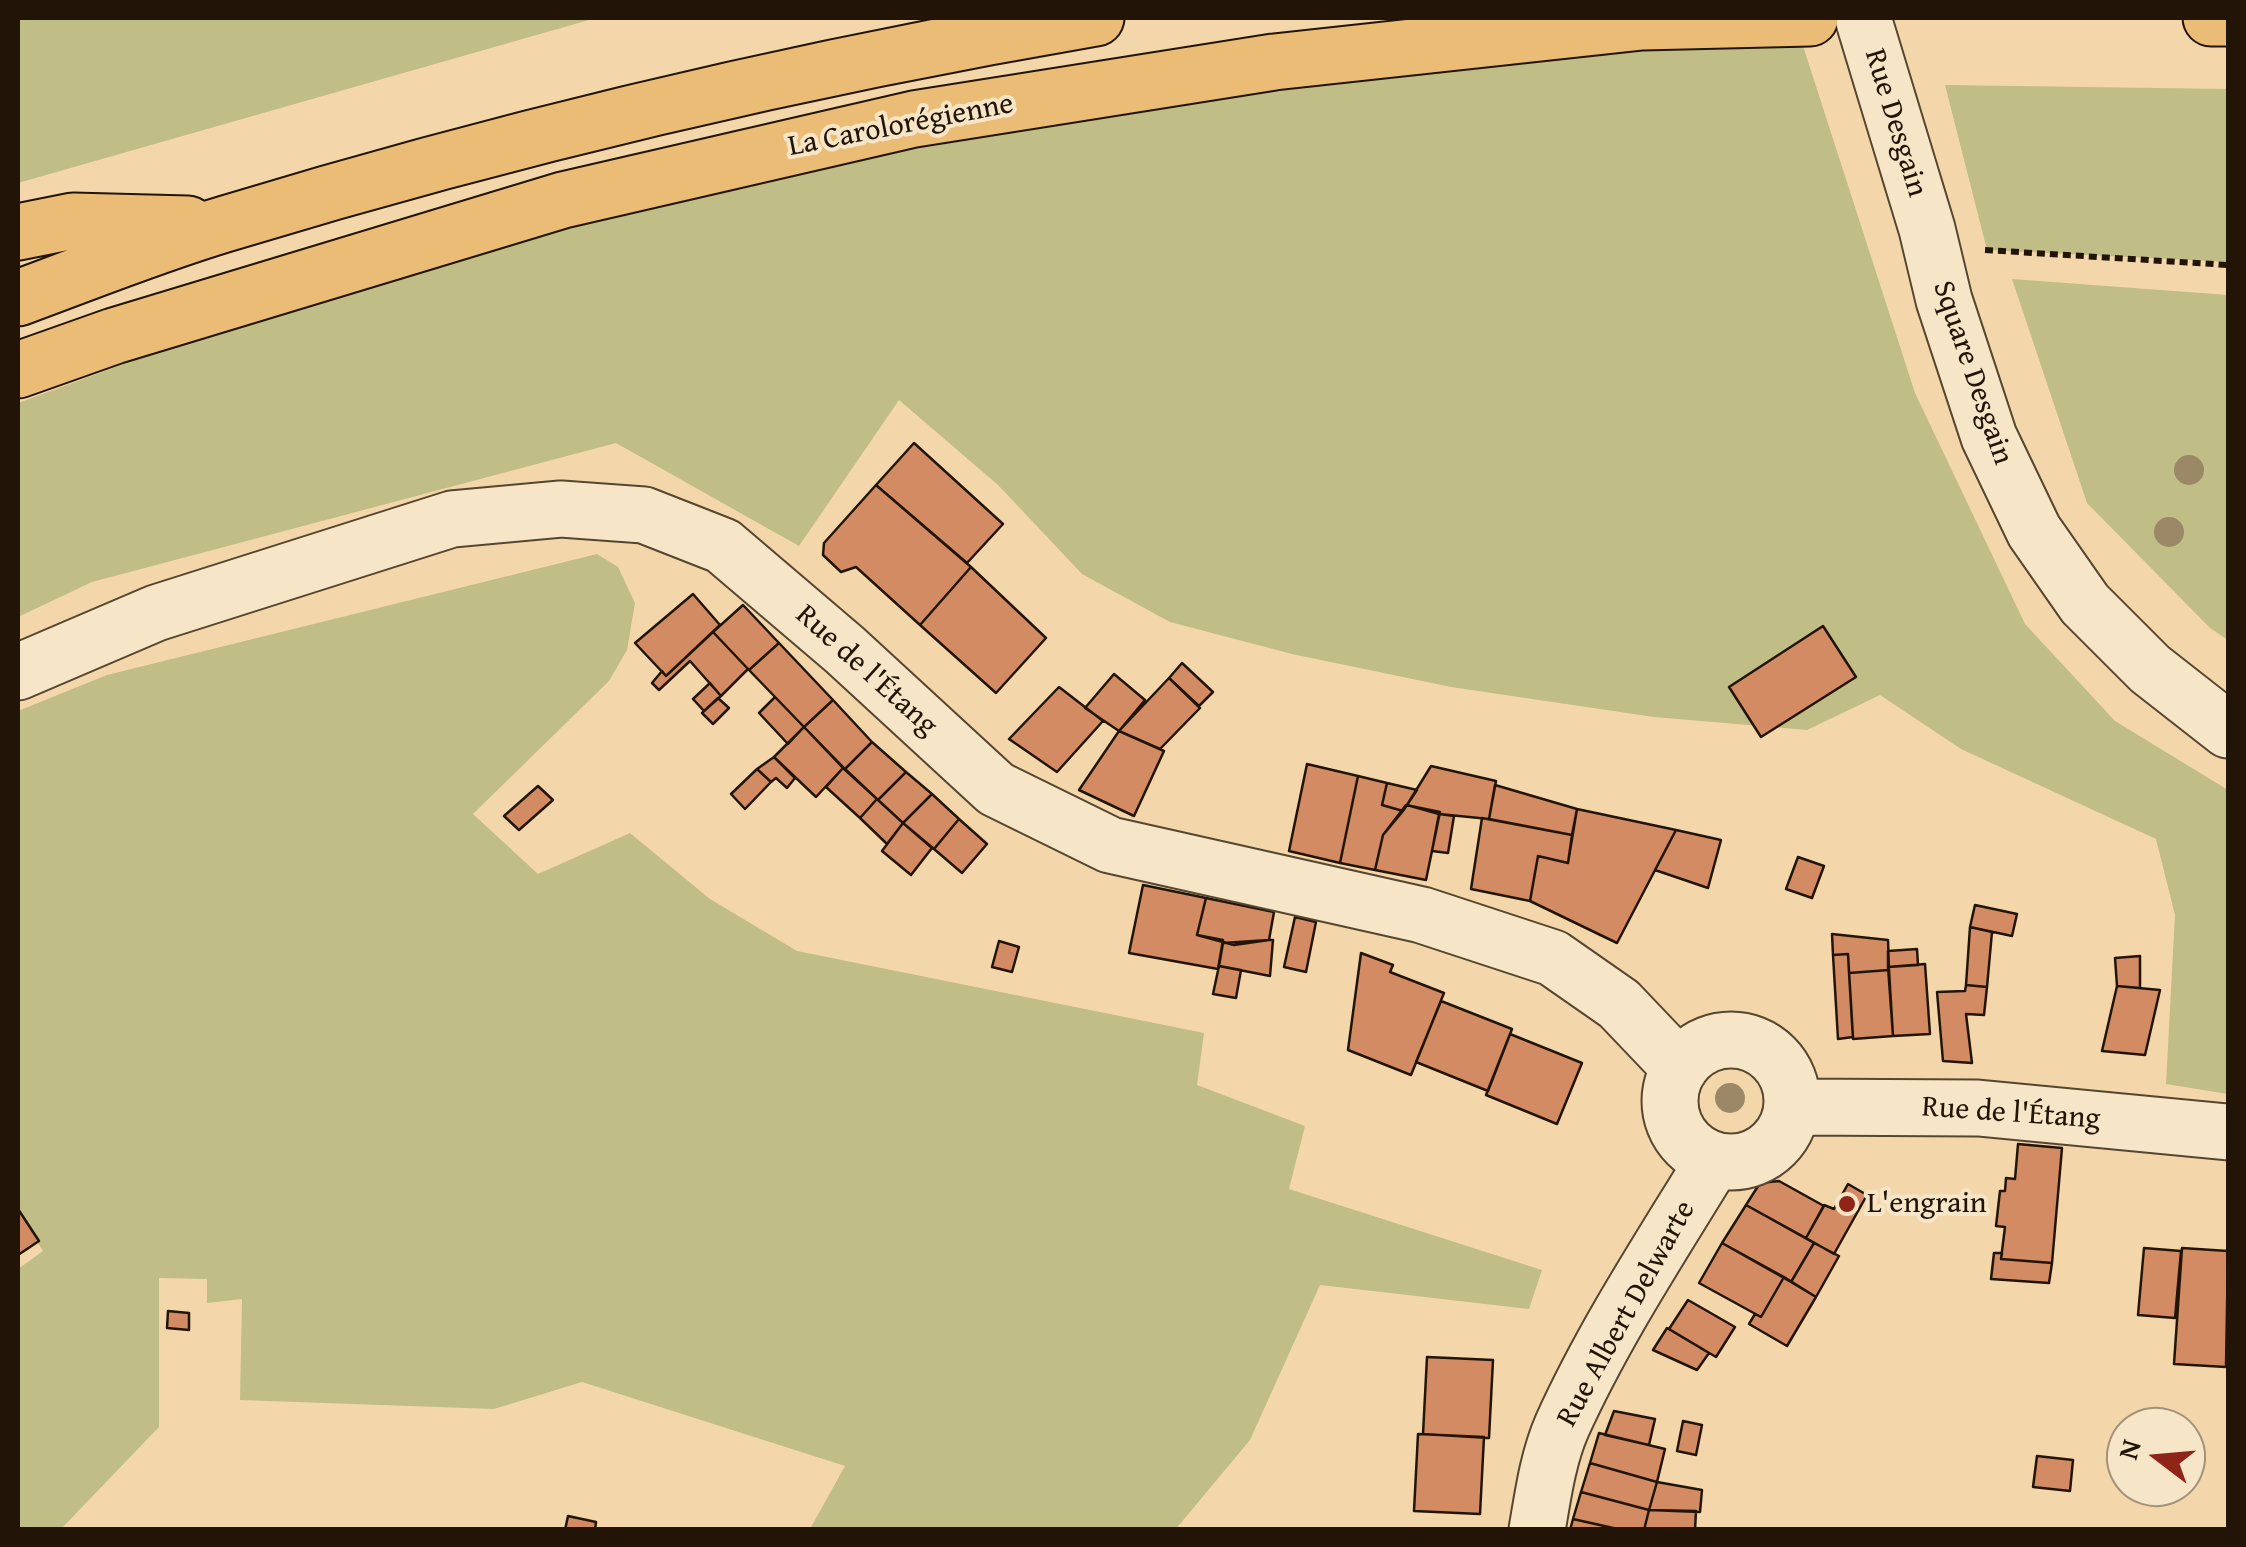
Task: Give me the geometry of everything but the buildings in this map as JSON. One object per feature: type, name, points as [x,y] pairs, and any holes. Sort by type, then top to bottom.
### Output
[{"type":"highway","points":[[18,298],[221,225],[563,128],[918,48],[1096,18]]},
{"type":"highway","name":"La Carolorégienne","points":[[18,370],[114,336],[563,200],[914,119],[1274,62],[1642,22],[1810,18]]},
{"type":"highway","points":[[2212,18],[2228,18]]},
{"type":"highway","points":[[18,232],[73,220],[221,225]]},
{"type":"highway","points":[[18,409],[114,336]]},
{"type":"street","name":"Rue Desgain","points":[[1863,18],[1927,229]]},
{"type":"street","name":"Square Desgain","points":[[1927,229],[1944,300],[1989,438],[2034,531],[2085,604],[2150,669],[2228,730]]},
{"type":"street","name":"Rue de l'Étang","points":[[18,672],[156,613],[452,518],[560,508],[644,515],[723,546],[845,650],[996,789],[1110,846],[1422,914],[1553,958],[1619,1004],[1680,1068]]},
{"type":"street","points":[[1738,1040],[1771,1054],[1784,1070],[1792,1106],[1788,1124],[1770,1149],[1753,1159],[1732,1163],[1701,1155],[1685,1142],[1670,1104],[1680,1068],[1696,1051],[1716,1042],[1738,1040]]},
{"type":"street","name":"Rue de l'Étang","points":[[1792,1106],[1978,1108],[2228,1132]]},
{"type":"street","name":"Rue Albert Delwarte","points":[[1536,1530],[1546,1476],[1561,1428],[1634,1292],[1714,1160]]},
{"type":"path","points":[[1927,229],[1986,250],[2228,265]]},
{"type":"shaded area","points":[[18,18],[596,18],[18,183]]},
{"type":"shaded area","points":[[1794,18],[1915,393],[2025,624],[2115,721],[2228,790],[2228,1094],[2166,1084],[2175,915],[2156,839],[1961,749],[1880,695],[1807,730],[1654,717],[1451,687],[1292,654],[1170,622],[1082,574],[998,485],[899,400],[799,546],[616,443],[92,582],[18,617],[18,403],[227,326],[1130,58]]},
{"type":"shaded area","points":[[1945,85],[2228,89],[2228,262],[1987,250]]},
{"type":"shaded area","points":[[2012,279],[2228,295],[2228,640],[2210,628],[2087,503]]},
{"type":"shaded area","points":[[597,554],[618,567],[635,603],[627,650],[609,681],[473,814],[538,874],[630,833],[710,899],[797,951],[1204,1033],[1197,1085],[1305,1126],[1289,1189],[1542,1270],[1529,1309],[1320,1285],[1250,1440],[1175,1530],[810,1529],[845,1466],[582,1382],[494,1409],[240,1400],[242,1299],[207,1303],[207,1279],[159,1278],[159,1427],[61,1529],[18,1530],[18,1269],[43,1251],[18,1212],[18,711],[107,675]]},
{"type":"place","name":"L'engrain","points":[[1847,1204]]}]
